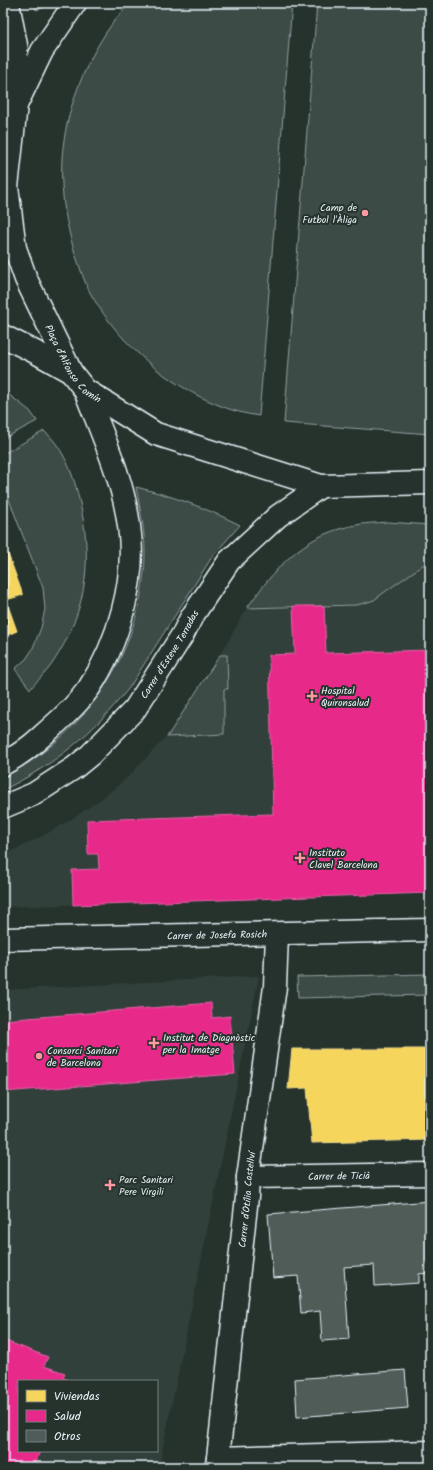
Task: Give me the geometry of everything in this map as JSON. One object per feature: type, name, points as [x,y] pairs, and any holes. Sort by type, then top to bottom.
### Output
[{"type":"street","points":[[8,3],[16,45],[16,104]]},
{"type":"street","name":"Plaça d'Alfonso Comín","points":[[76,3],[42,51],[16,104],[7,187],[15,248],[26,279],[71,372],[85,390],[156,434],[321,486],[430,483]]},
{"type":"street","points":[[3,336],[71,372]]},
{"type":"street","points":[[3,764],[25,751],[60,721],[88,688],[101,665],[124,608],[129,582],[129,527],[121,490],[85,390]]},
{"type":"street","name":"Carrer d'Esteve Terradas","points":[[3,807],[34,794],[74,768],[90,755],[135,709],[191,618],[229,561],[278,516],[321,486]]},
{"type":"street","name":"Carrer de Josefa Rosich","points":[[3,939],[430,930]]},
{"type":"street","name":"Carrer d'Otília Castellví","points":[[218,1462],[248,1177],[276,987],[277,934]]},
{"type":"street","name":"Carrer de Ticià","points":[[248,1177],[430,1174]]},
{"type":"street","points":[[218,1462],[430,1452]]},
{"type":"shaded area","points":[[34,3],[49,3],[45,7],[36,10]]},
{"type":"shaded area","points":[[130,3],[292,3],[259,416],[230,409],[201,397],[182,387],[147,362],[117,331],[88,290],[75,254],[65,214],[62,186],[62,158],[67,123],[78,88],[93,54],[112,24]]},
{"type":"shaded area","name":"Camp de Futbol l'Àliga","points":[[317,3],[430,3],[430,434],[284,423]]},
{"type":"shaded area","points":[[3,390],[30,411],[37,421],[3,439]]},
{"type":"shaded area","points":[[44,431],[61,450],[75,483],[82,514],[85,537],[85,580],[81,602],[74,623],[64,643],[52,664],[30,689],[15,669],[26,659],[32,650],[41,628],[45,609],[43,588],[3,484],[3,454]]},
{"type":"shaded area","points":[[136,487],[189,503],[240,525],[212,557],[129,688],[115,705],[87,734],[57,758],[3,790],[3,778],[28,763],[51,746],[72,727],[106,684],[120,659],[131,633],[139,605],[144,573],[144,536]]},
{"type":"shaded area","name":"Hospital Quironsalud","points":[[388,522],[430,525],[430,893],[3,907],[3,854],[46,834],[75,817],[101,799],[127,778],[166,737],[220,655],[247,608],[274,572],[300,548],[332,531],[351,526]]},
{"type":"shaded area","points":[[388,522],[430,525],[430,560],[374,600],[356,605],[247,608],[279,568],[290,556],[303,546],[333,531],[360,524]]},
{"type":"shaded area","points":[[220,655],[227,655],[228,689],[224,689],[224,734],[167,737]]},
{"type":"shaded area","points":[[430,974],[430,995],[298,998],[297,977]]},
{"type":"shaded area","name":"Parc Sanitari Pere Virgili","points":[[259,976],[159,1467],[3,1467],[3,990]]},
{"type":"building: Viviendas","points":[[3,540],[23,595],[6,600],[17,631],[3,637]]},
{"type":"building: Viviendas","points":[[292,1049],[430,1049],[430,1140],[312,1143],[307,1088],[288,1089]]},
{"type":"building: Salud","points":[[293,606],[324,606],[326,653],[430,650],[430,893],[73,905],[72,870],[99,869],[98,854],[88,854],[87,820],[273,814],[269,655],[295,654]]},
{"type":"building: Salud","points":[[211,1003],[212,1018],[230,1016],[235,1074],[3,1092],[3,1020]]},
{"type":"building: Salud","points":[[3,1340],[48,1357],[44,1366],[65,1373],[63,1378],[67,1379],[18,1380],[18,1452],[40,1452],[34,1467],[3,1467]]},
{"type":"building: Otros","points":[[430,1201],[430,1273],[419,1274],[419,1283],[375,1286],[374,1265],[344,1267],[349,1339],[322,1341],[320,1311],[301,1313],[298,1276],[273,1278],[268,1214]]},
{"type":"building: Otros","points":[[405,1370],[408,1408],[297,1417],[295,1379]]},
{"type":"place","name":"Camp de Futbol l'Àliga","points":[[365,213]]},
{"type":"place","name":"Hospital Quironsalud","points":[[312,696]]},
{"type":"place","name":"Instituto Clavel Barcelona","points":[[300,858]]},
{"type":"place","name":"Institut de Diagnòstic per la Imatge","points":[[154,1043]]},
{"type":"place","name":"Consorci Sanitari de Barcelona","points":[[39,1056]]},
{"type":"place","name":"Parc Sanitari Pere Virgili","points":[[110,1185]]}]
